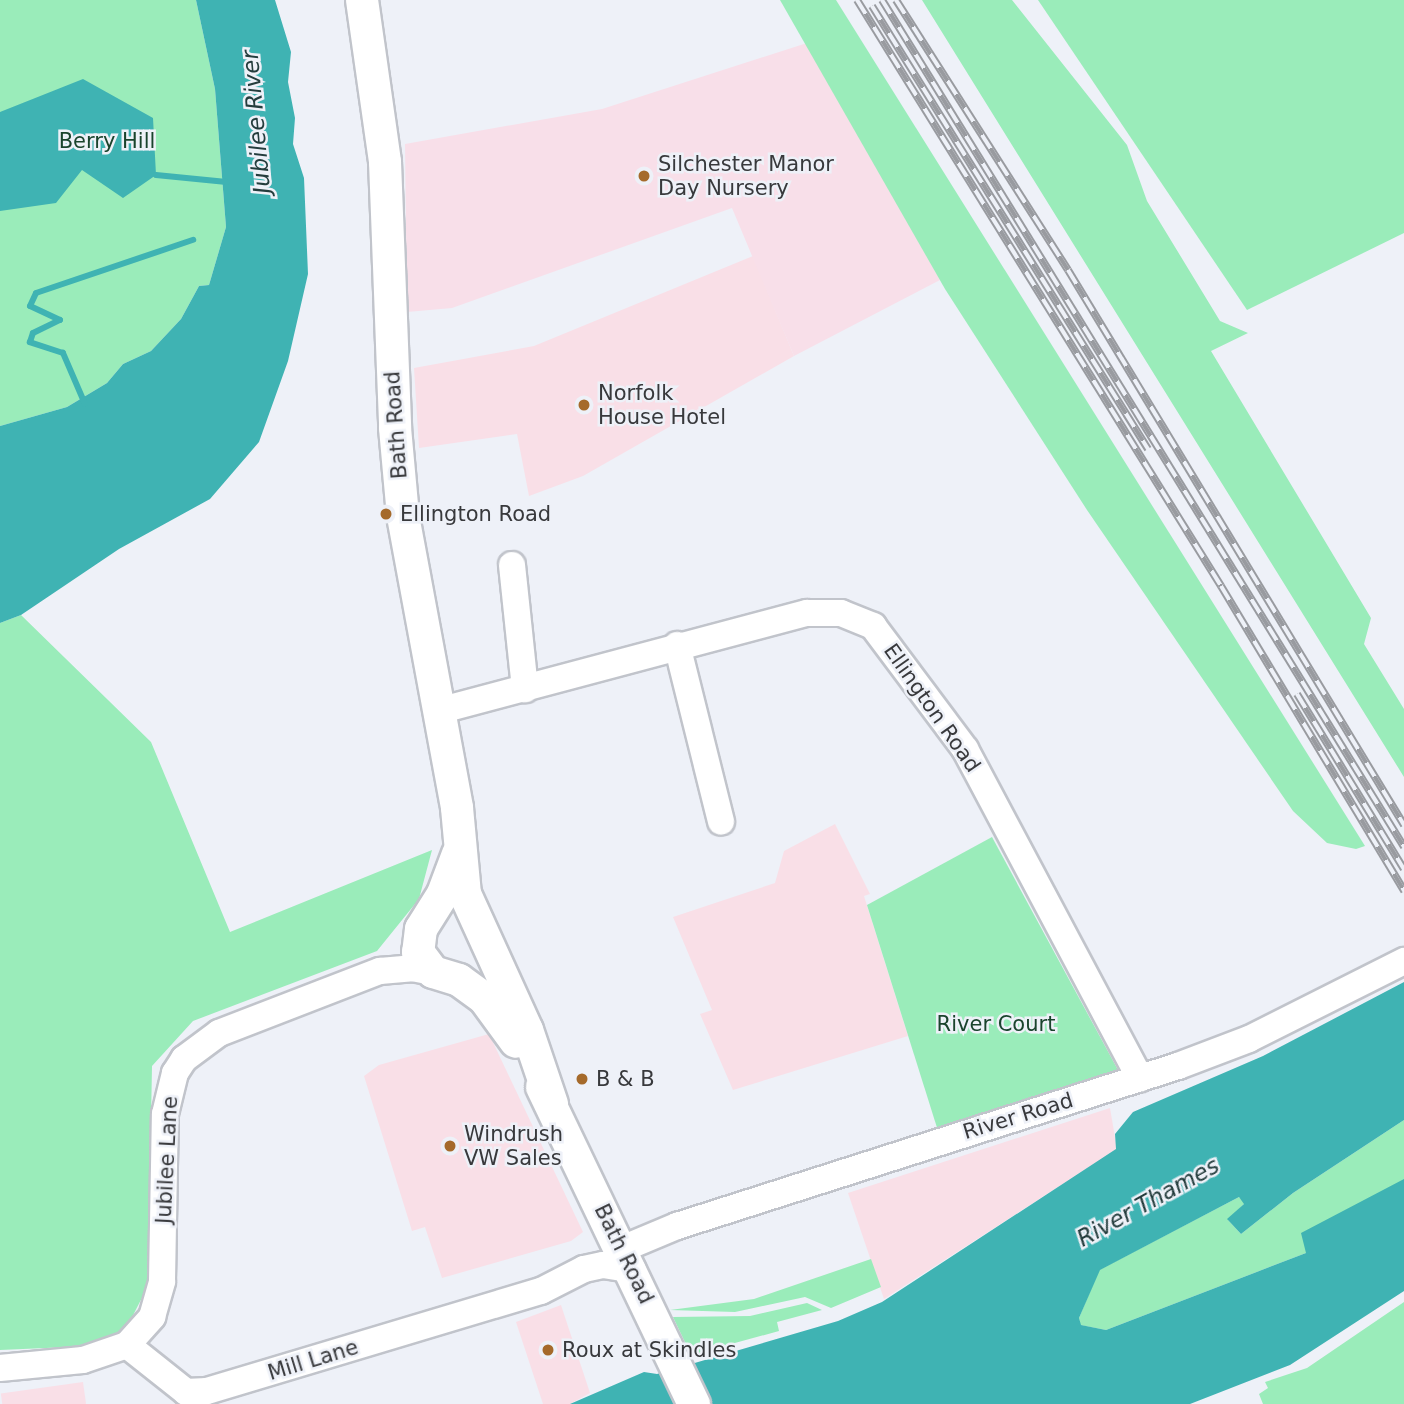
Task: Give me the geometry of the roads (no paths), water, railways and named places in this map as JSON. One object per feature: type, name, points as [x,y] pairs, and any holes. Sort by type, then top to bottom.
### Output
[{"type":"main road","name":"Bath Road","points":[[362,0],[385,162],[395,428],[403,516],[461,846],[467,903],[527,1030],[552,1104]]},
{"type":"main road","points":[[423,925],[438,913],[455,911],[479,930],[476,964],[442,974],[418,953],[423,925],[443,894],[461,846]]},
{"type":"main road","name":"Bath Road","points":[[442,974],[476,991],[497,1013],[552,1104],[633,1270],[694,1404]]},
{"type":"street","points":[[512,565],[525,689]]},
{"type":"street","name":"Ellington Road","points":[[438,710],[807,612],[841,613],[873,626],[965,750],[1140,1078]]},
{"type":"street","points":[[677,645],[721,822]]},
{"type":"street","name":"Jubilee Lane","points":[[380,971],[423,925]]},
{"type":"street","name":"River Road","points":[[633,1270],[677,1226],[1140,1078],[1249,1039],[1404,961]]},
{"type":"street","name":"Jubilee Lane","points":[[127,1345],[152,1317],[162,1281],[165,1114],[179,1066],[198,1045],[219,1033],[380,971],[412,968],[442,974]]},
{"type":"street","name":"Mill Lane","points":[[127,1345],[186,1392],[206,1391],[541,1291],[569,1276],[603,1265],[633,1270]]},
{"type":"street","points":[[0,1368],[83,1360],[127,1345]]},
{"type":"water","name":"Jubilee River","points":[[196,0],[275,0],[291,52],[288,82],[295,118],[293,144],[304,178],[308,274],[288,361],[259,442],[210,499],[119,549],[21,615],[0,623],[0,426],[67,407],[107,383],[123,364],[151,351],[181,319],[199,286],[209,285],[226,227],[215,89]]},
{"type":"water","points":[[83,79],[153,118],[156,175],[123,198],[82,170],[56,203],[0,211],[0,112]]},
{"type":"water","name":"River Thames","points":[[1404,982],[1404,1120],[1293,1193],[1241,1234],[1227,1219],[1244,1204],[1239,1197],[1100,1270],[1079,1318],[1081,1325],[1106,1330],[1306,1253],[1301,1233],[1404,1179],[1404,1291],[1290,1365],[1190,1404],[570,1404],[644,1372],[657,1374],[838,1321],[882,1302],[1116,1149],[1115,1134],[1133,1112],[1263,1056]]},
{"type":"waterway","points":[[156,175],[227,182]]},
{"type":"waterway","points":[[85,404],[63,353],[30,342],[33,333],[60,320],[30,306],[36,293],[193,240]]},
{"type":"railway","points":[[857,0],[1221,586],[1404,891]]},
{"type":"railway","points":[[882,0],[1404,847]]},
{"type":"railway","points":[[896,0],[1068,270],[1404,825]]},
{"type":"railway","points":[[872,6],[1148,449]]},
{"type":"railway","points":[[1297,694],[1404,869]]},
{"type":"place","name":"Silchester Manor Day Nursery","points":[[644,176]]},
{"type":"place","name":"Norfolk House Hotel","points":[[584,405]]},
{"type":"place","name":"Ellington Road","points":[[386,514]]},
{"type":"place","name":"B & B","points":[[582,1079]]},
{"type":"place","name":"Windrush VW Sales","points":[[450,1146]]},
{"type":"place","name":"Roux at Skindles","points":[[548,1350]]},
{"type":"park label","name":"Berry Hill","points":[[107,141]]},
{"type":"park label","name":"River Court","points":[[996,1024]]}]
